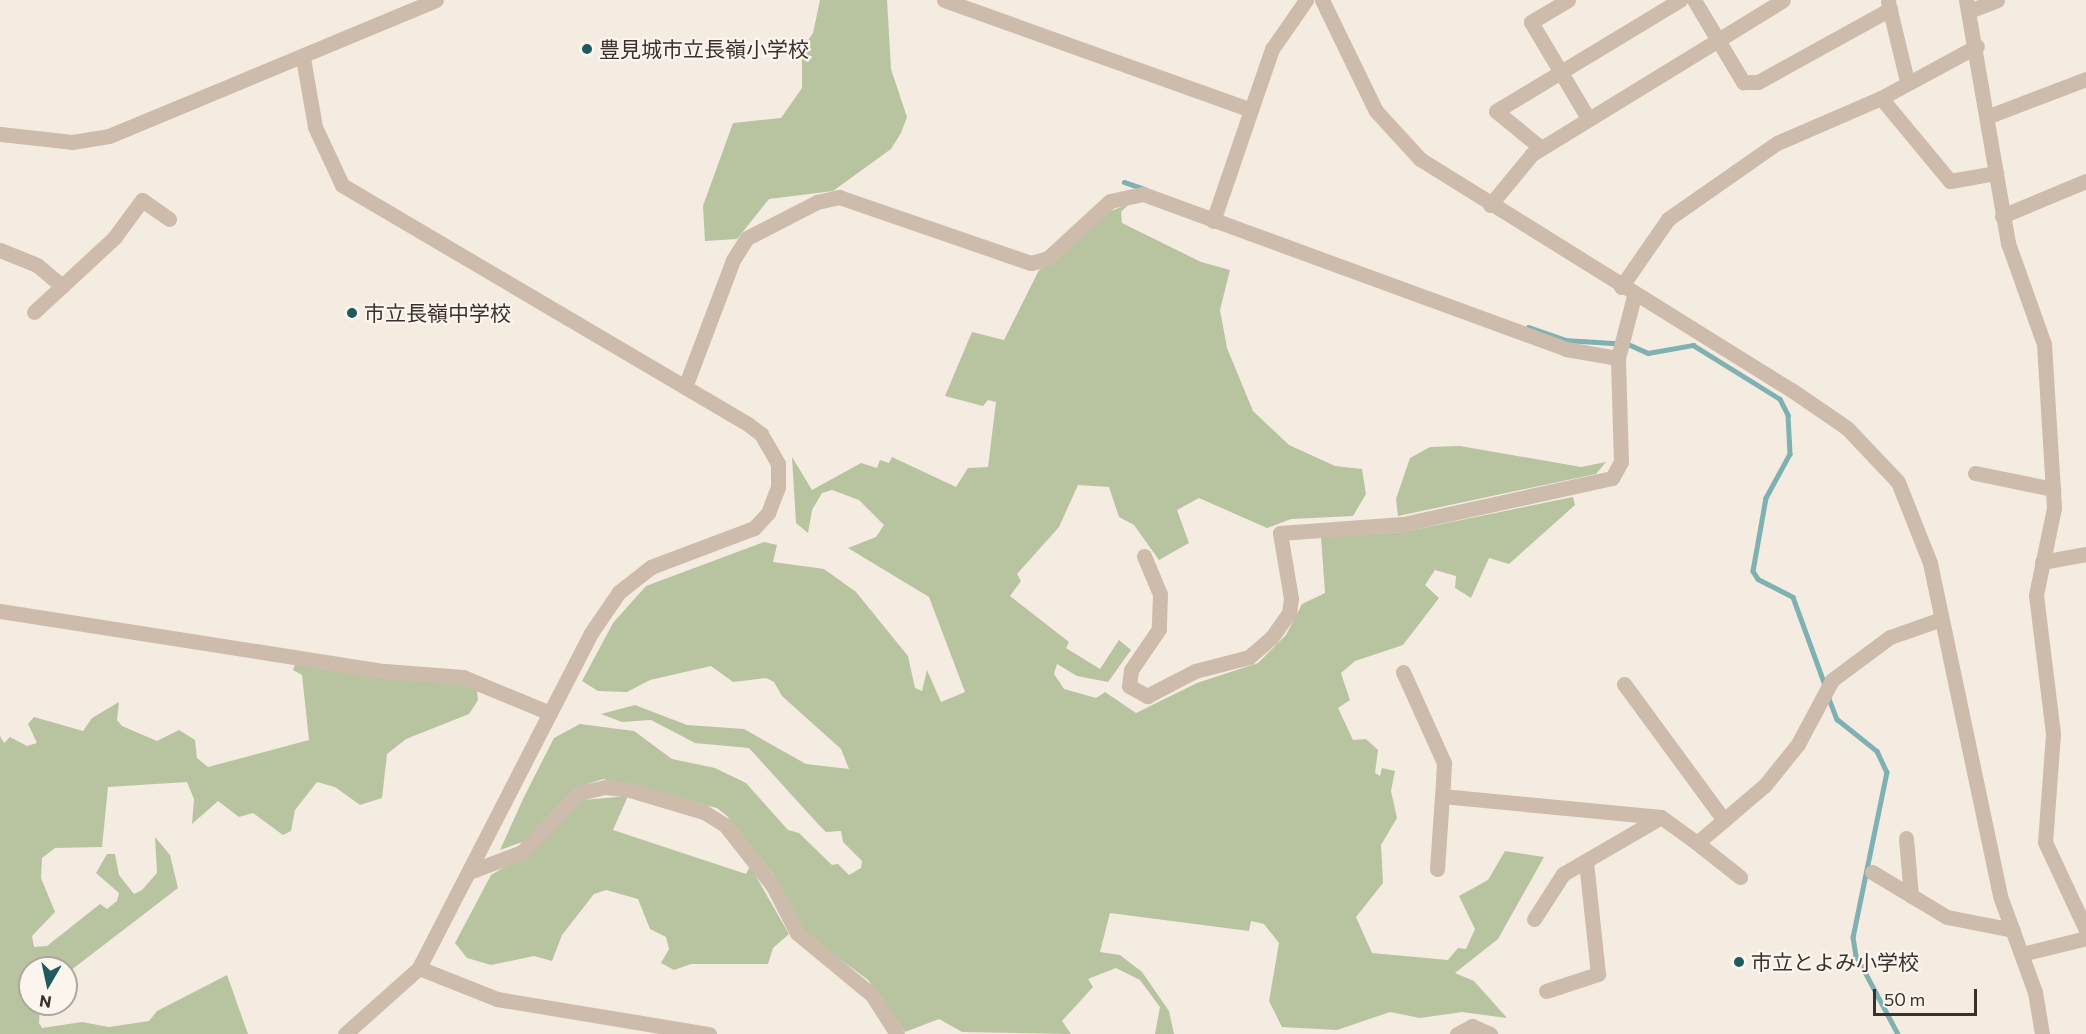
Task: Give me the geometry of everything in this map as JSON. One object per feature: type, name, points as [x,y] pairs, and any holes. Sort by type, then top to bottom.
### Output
[{"type":"street","points":[[0,134],[72,142],[109,136],[303,58],[436,0]]},
{"type":"street","points":[[944,0],[1251,110]]},
{"type":"street","points":[[1213,221],[1272,49],[1306,0]]},
{"type":"street","points":[[1322,0],[1376,111],[1420,159],[1634,296],[1793,391],[1882,459],[1911,507],[1941,619],[2000,896],[2022,954],[2042,1034]]},
{"type":"street","points":[[1568,0],[1531,22],[1588,118]]},
{"type":"street","points":[[1541,148],[1496,111],[1560,70],[1680,0]]},
{"type":"street","points":[[1694,0],[1743,82],[1758,82],[1889,5],[1907,81]]},
{"type":"street","points":[[1490,205],[1541,148],[1783,0]]},
{"type":"street","points":[[1997,0],[1968,6],[1989,116],[2002,216],[2044,344],[2053,489],[2036,595],[2053,734],[2045,842],[2086,930]]},
{"type":"street","points":[[1621,287],[1668,219],[1777,143],[1881,98],[1907,81],[1977,46]]},
{"type":"street","points":[[303,58],[315,127],[342,185],[749,426],[771,448],[778,487],[768,513],[754,528],[634,577],[591,633],[419,968],[345,1034]]},
{"type":"street","points":[[1989,116],[2086,79]]},
{"type":"street","points":[[1881,98],[1950,181],[1996,173]]},
{"type":"street","points":[[2002,216],[2086,181]]},
{"type":"street","points":[[685,387],[733,260],[747,238],[817,202],[839,197],[1031,263],[1048,258],[1110,201],[1126,194],[1143,194],[1566,349],[1618,358]]},
{"type":"street","points":[[34,312],[114,238],[142,200],[169,219]]},
{"type":"street","points":[[0,250],[36,264],[62,286]]},
{"type":"street","points":[[1144,556],[1160,594],[1159,629],[1131,670],[1129,686],[1147,696],[1195,671],[1249,657],[1272,637],[1289,613],[1292,598],[1280,533],[1403,524],[1612,478],[1621,462],[1618,358],[1634,296]]},
{"type":"street","points":[[1975,473],[2053,489]]},
{"type":"street","points":[[2042,562],[2086,554]]},
{"type":"street","points":[[0,611],[385,671],[463,677],[550,713]]},
{"type":"street","points":[[1697,843],[1765,785],[1798,744],[1832,680],[1890,637],[1941,619]]},
{"type":"street","points":[[1403,672],[1444,763],[1437,869]]},
{"type":"street","points":[[1624,684],[1724,820]]},
{"type":"street","points":[[469,872],[522,852],[579,793],[622,789],[704,812],[725,825],[773,886],[797,933],[872,995],[897,1034]]},
{"type":"street","points":[[1442,796],[1661,817],[1740,877]]},
{"type":"street","points":[[1534,919],[1563,874],[1661,817]]},
{"type":"street","points":[[1906,838],[1911,896]]},
{"type":"street","points":[[1546,991],[1598,974],[1586,861]]},
{"type":"street","points":[[1872,872],[1947,917],[2013,930]]},
{"type":"street","points":[[2022,954],[2086,938]]},
{"type":"street","points":[[419,968],[497,999],[639,1027],[709,1034]]},
{"type":"street","points":[[1457,1034],[1472,1026],[1490,1034]]},
{"type":"green space","points":[[820,0],[887,0],[891,69],[907,117],[901,133],[891,149],[833,191],[769,199],[737,239],[705,241],[703,206],[733,123],[781,118],[802,88],[802,49],[813,33]]},
{"type":"green space","points":[[1129,204],[1121,212],[1122,223],[1201,262],[1230,270],[1220,310],[1227,348],[1253,411],[1289,445],[1335,466],[1362,469],[1366,494],[1353,516],[1291,519],[1267,528],[1199,498],[1177,510],[1189,543],[1159,560],[1134,525],[1119,517],[1109,487],[1078,485],[1059,527],[1017,574],[1021,581],[1010,596],[1069,642],[1066,648],[1100,669],[1119,640],[1131,650],[1108,682],[1077,676],[1057,664],[1054,674],[1064,689],[1096,698],[1105,692],[1136,713],[1197,683],[1258,663],[1286,635],[1302,604],[1325,593],[1321,537],[1403,532],[1573,497],[1575,505],[1509,564],[1489,558],[1471,598],[1455,588],[1456,576],[1435,570],[1425,585],[1439,598],[1403,645],[1355,661],[1341,673],[1350,700],[1338,708],[1353,740],[1366,739],[1378,750],[1375,773],[1380,776],[1382,768],[1395,771],[1391,791],[1397,818],[1381,845],[1383,883],[1356,917],[1372,953],[1448,960],[1458,948],[1466,949],[1475,929],[1459,896],[1488,880],[1505,851],[1544,857],[1498,939],[1455,973],[1474,981],[1507,1018],[1462,1012],[1420,1018],[1390,1012],[1337,1030],[1282,1027],[1269,1001],[1279,943],[1264,924],[1251,921],[1249,931],[1110,913],[1100,952],[1120,955],[1142,972],[1169,1011],[1174,1034],[1155,1034],[1160,1007],[1140,980],[1116,968],[1088,979],[1093,987],[1062,1021],[1071,1034],[962,1032],[939,1019],[905,1032],[868,980],[800,929],[774,875],[727,816],[717,808],[603,779],[575,788],[583,800],[628,796],[613,830],[746,874],[750,866],[789,934],[773,948],[768,964],[691,964],[674,970],[661,963],[669,949],[666,937],[650,929],[638,899],[606,890],[594,894],[562,935],[552,961],[534,956],[491,965],[467,958],[455,943],[491,875],[518,859],[525,841],[500,850],[524,797],[554,738],[580,724],[634,731],[672,759],[715,768],[746,783],[788,830],[799,833],[832,865],[838,864],[849,875],[861,868],[862,861],[843,842],[841,831],[826,832],[749,748],[695,743],[651,720],[622,722],[601,714],[635,705],[687,725],[744,729],[806,764],[849,769],[841,749],[782,696],[774,682],[766,678],[733,682],[711,666],[650,680],[627,692],[598,691],[582,681],[613,623],[646,586],[764,542],[777,545],[773,562],[824,569],[856,592],[908,656],[915,688],[922,691],[927,670],[941,702],[965,692],[929,597],[848,548],[876,537],[884,525],[859,500],[832,490],[822,493],[812,510],[808,533],[796,523],[792,457],[812,490],[861,463],[877,468],[880,460],[889,463],[892,457],[956,487],[968,468],[988,467],[996,402],[988,400],[983,406],[945,396],[972,332],[1004,340],[1039,270],[1111,211]]},
{"type":"green space","points":[[1460,446],[1581,467],[1606,462],[1596,474],[1398,516],[1396,499],[1410,458],[1430,447]]},
{"type":"green space","points":[[296,662],[459,682],[477,691],[478,700],[469,714],[406,739],[387,754],[382,798],[360,805],[335,787],[317,782],[295,810],[291,831],[283,835],[253,813],[239,817],[218,801],[192,824],[194,799],[187,782],[108,787],[102,847],[55,848],[42,858],[41,878],[55,912],[32,936],[34,947],[47,946],[100,904],[107,909],[117,901],[119,893],[96,873],[107,854],[115,854],[119,875],[134,894],[142,890],[157,873],[155,837],[170,855],[178,888],[78,965],[78,956],[18,956],[18,1016],[39,1016],[39,1023],[42,1028],[82,1022],[109,1027],[149,1021],[157,1011],[227,975],[248,1034],[0,1034],[0,736],[4,743],[10,737],[27,746],[37,743],[28,724],[34,717],[83,731],[92,718],[119,702],[117,720],[122,726],[157,741],[179,730],[195,740],[197,758],[208,767],[309,740],[302,675],[293,670]]},
{"type":"waterway","points":[[1124,182],[1144,189]]},
{"type":"waterway","points":[[1528,327],[1565,340],[1628,344],[1648,353],[1693,345],[1780,399],[1788,415],[1790,454],[1766,498],[1753,571],[1758,579],[1793,597],[1825,685]]},
{"type":"waterway","points":[[1828,696],[1837,719],[1877,751],[1887,772],[1853,937],[1856,955],[1898,1034]]},
{"type":"place","name":"豊見城市立長嶺小学校","points":[[587,49]]},
{"type":"place","name":"市立長嶺中学校","points":[[352,313]]},
{"type":"place","name":"市立とよみ小学校","points":[[1739,962]]}]
